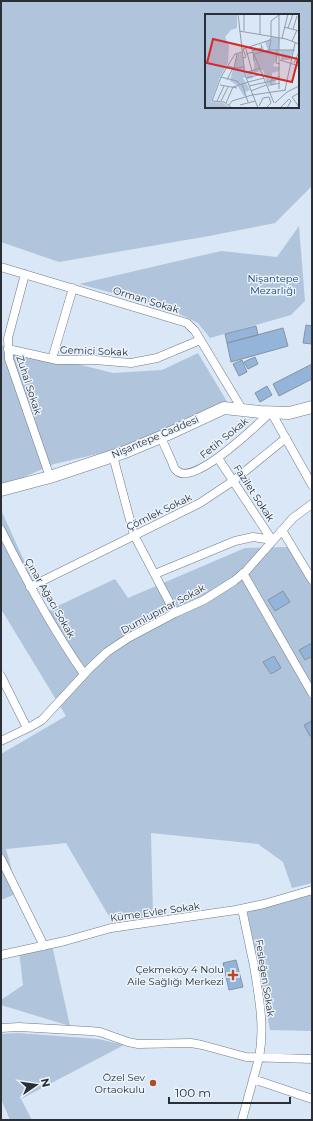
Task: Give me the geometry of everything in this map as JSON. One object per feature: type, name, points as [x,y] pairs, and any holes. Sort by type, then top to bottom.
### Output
[{"type":"street","name":"Orman Sokak","points":[[1,266],[187,323],[195,331],[242,409]]},
{"type":"street","name":"Zuhal Sokak","points":[[25,274],[4,337],[8,349],[9,359],[50,477]]},
{"type":"street","points":[[52,359],[73,288]]},
{"type":"street","name":"Gemici Sokak","points":[[8,349],[57,360],[95,360],[131,363],[157,358],[200,340]]},
{"type":"street","name":"Nişantepe Caddesi","points":[[1,490],[50,477],[113,456],[224,408],[289,413],[312,407]]},
{"type":"street","points":[[271,412],[312,485]]},
{"type":"street","name":"Fetih Sokak","points":[[161,436],[176,470],[181,474],[188,474],[218,458],[271,412]]},
{"type":"street","name":"Çömlek Sokak","points":[[30,587],[200,503],[234,481],[286,438]]},
{"type":"street","points":[[113,456],[134,535],[175,613]]},
{"type":"street","name":"Fazilet Sokak","points":[[218,458],[272,540]]},
{"type":"street","name":"Dumlupınar Sokak","points":[[1,741],[42,720],[84,674],[107,652],[128,638],[175,613],[204,600],[234,581],[293,518],[312,504]]},
{"type":"street","name":"Çınar Ağacı Sokak","points":[[1,530],[30,587],[56,632],[84,674]]},
{"type":"street","points":[[282,530],[312,580]]},
{"type":"street","points":[[155,574],[235,541],[253,537],[272,540]]},
{"type":"street","points":[[243,573],[312,693]]},
{"type":"street","points":[[1,676],[27,728]]},
{"type":"street","points":[[1,859],[44,946]]},
{"type":"street","name":"Küme Evler Sokak","points":[[1,955],[44,946],[111,928],[242,909],[312,890]]},
{"type":"street","name":"Fesleğen Sokak","points":[[242,909],[259,995],[262,1027],[259,1058],[242,1120]]},
{"type":"street","points":[[1,1028],[19,1027],[90,1031],[100,1032],[138,1044],[191,1043],[202,1044],[246,1057],[312,1059]]},
{"type":"street","points":[[253,1079],[312,1099]]},
{"type":"green space","points":[[1,1],[312,1],[312,186],[275,223],[59,262],[1,242]]},
{"type":"green space","name":"Nişantepe Mezarlığı","points":[[299,226],[305,301],[291,315],[210,338],[198,323],[165,307],[79,284],[221,251],[277,257]]},
{"type":"green space","points":[[1,345],[113,373],[162,370],[198,353],[229,405],[110,451],[54,464],[1,487]]},
{"type":"green space","points":[[1,510],[47,611],[115,579],[128,598],[245,548],[288,547],[312,585],[312,883],[292,888],[283,862],[258,844],[151,833],[153,918],[110,918],[66,843],[6,849],[18,893],[1,900],[1,754],[66,716],[1,609]]},
{"type":"green space","points":[[312,893],[312,1031],[270,1030],[247,910]]},
{"type":"green space","points":[[52,945],[70,1026],[1,1005],[1,1000],[23,985],[19,951]]},
{"type":"green space","points":[[18,1033],[98,1039],[124,1045],[21,1099],[32,1120],[10,1120],[1,1099],[1,1034]]},
{"type":"building","points":[[306,325],[312,326],[312,344],[303,343]]},
{"type":"building","points":[[256,326],[258,335],[227,343],[225,334]]},
{"type":"building","points":[[283,328],[288,346],[231,362],[227,343]]},
{"type":"building","points":[[255,357],[258,364],[248,369],[244,362]]},
{"type":"building","points":[[242,360],[247,372],[239,376],[233,364]]},
{"type":"building","points":[[312,364],[312,379],[279,396],[273,384]]},
{"type":"building","points":[[267,386],[272,395],[260,402],[255,393]]},
{"type":"building","points":[[283,591],[290,602],[275,611],[268,600]]},
{"type":"building","points":[[312,643],[312,656],[305,660],[299,650]]},
{"type":"building","points":[[274,656],[281,668],[271,674],[263,662]]},
{"type":"building","points":[[312,721],[312,736],[310,736],[304,725]]},
{"type":"building","name":"Çekmeköy 4 Nolu Aile Sağlığı Merkezi","points":[[236,960],[243,987],[229,990],[223,963]]},
{"type":"place","name":"Çekmeköy 4 Nolu Aile Sağlığı Merkezi","points":[[233,975]]},
{"type":"place","name":"Özel Sev Ortaokulu","points":[[153,1083]]}]
